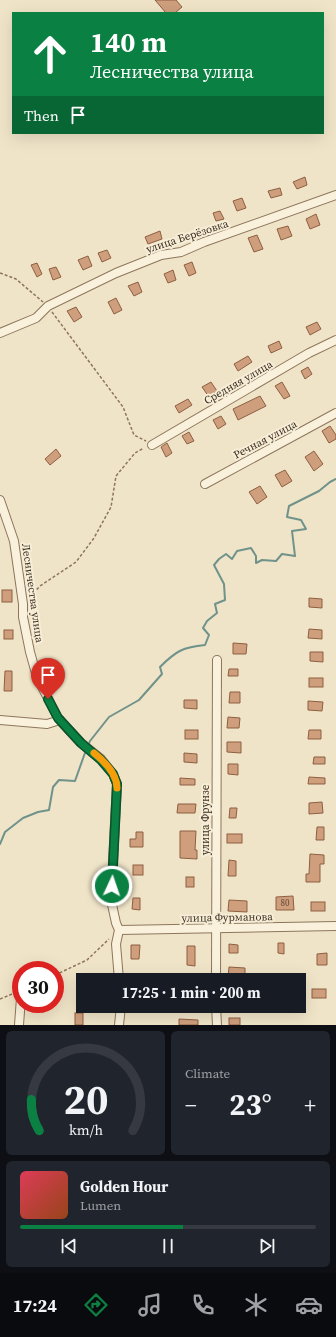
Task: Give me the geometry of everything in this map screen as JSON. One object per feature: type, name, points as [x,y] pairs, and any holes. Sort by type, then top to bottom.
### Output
[{"type":"street","name":"улица Берёзовка","points":[[0,333],[36,318],[48,306],[116,273],[161,254],[181,252],[204,242],[336,195]]},
{"type":"street","name":"Средняя улица","points":[[152,445],[309,353],[336,340]]},
{"type":"street","name":"Речная улица","points":[[204,484],[336,413]]},
{"type":"street","name":"Лесничества улица","points":[[0,500],[14,541],[24,617],[30,652],[37,677],[60,720],[101,760],[113,774],[117,784],[111,900],[119,930]]},
{"type":"street","name":"улица Фрунзе","points":[[216,973],[217,660]]},
{"type":"street","points":[[0,720],[47,724],[60,720]]},
{"type":"street","name":"улица Фурманова","points":[[119,930],[336,926]]},
{"type":"street","points":[[118,973],[116,944],[119,930]]},
{"type":"street","points":[[19,1025],[20,1013]]},
{"type":"street","points":[[119,1025],[120,1013]]},
{"type":"street","points":[[216,1013],[217,1025]]},
{"type":"path","points":[[0,273],[16,279],[48,306],[123,407],[134,435],[152,445]]},
{"type":"path","points":[[23,604],[40,586],[76,562],[94,538],[111,507],[116,476],[134,453],[152,445]]},
{"type":"path","points":[[64,971],[87,960],[119,930]]},
{"type":"path","points":[[0,999],[12,994]]},
{"type":"building","points":[[155,0],[176,0],[182,7],[176,12],[165,12]]},
{"type":"building","points":[[305,177],[307,185],[297,189],[293,182]]},
{"type":"building","points":[[280,188],[282,195],[271,198],[268,191]]},
{"type":"building","points":[[242,198],[246,208],[237,211],[233,201]]},
{"type":"building","points":[[220,211],[224,219],[216,221],[213,213]]},
{"type":"building","points":[[316,214],[320,225],[310,229],[306,219]]},
{"type":"building","points":[[288,226],[292,236],[281,240],[277,229]]},
{"type":"building","points":[[160,231],[162,239],[148,244],[145,237]]},
{"type":"building","points":[[257,235],[263,249],[254,252],[248,238]]},
{"type":"building","points":[[107,250],[111,258],[102,262],[98,253]]},
{"type":"building","points":[[88,256],[92,266],[83,270],[78,260]]},
{"type":"building","points":[[192,262],[196,273],[189,276],[184,265]]},
{"type":"building","points":[[37,263],[42,274],[37,277],[31,265]]},
{"type":"building","points":[[56,267],[61,277],[53,280],[49,269]]},
{"type":"building","points":[[173,270],[176,280],[168,283],[164,274]]},
{"type":"building","points":[[138,282],[142,292],[134,296],[128,286]]},
{"type":"building","points":[[116,298],[122,310],[114,314],[108,302]]},
{"type":"building","points":[[76,307],[82,317],[74,322],[67,311]]},
{"type":"building","points":[[317,322],[321,329],[310,335],[306,327]]},
{"type":"building","points":[[279,341],[282,348],[271,353],[268,346]]},
{"type":"building","points":[[248,356],[252,362],[238,371],[234,364]]},
{"type":"building","points":[[308,367],[312,374],[305,379],[301,371]]},
{"type":"building","points":[[211,382],[217,391],[209,397],[202,387]]},
{"type":"building","points":[[282,382],[290,396],[284,399],[275,386]]},
{"type":"building","points":[[260,396],[266,406],[238,420],[233,409]]},
{"type":"building","points":[[188,399],[192,405],[179,413],[175,406]]},
{"type":"building","points":[[221,416],[226,424],[218,429],[213,420]]},
{"type":"building","points":[[330,426],[336,435],[336,439],[329,443],[322,431]]},
{"type":"building","points":[[189,432],[194,441],[187,444],[182,436]]},
{"type":"building","points":[[167,443],[172,453],[166,457],[161,447]]},
{"type":"building","points":[[56,449],[61,456],[50,465],[45,459]]},
{"type":"building","points":[[314,451],[323,464],[314,471],[305,457]]},
{"type":"building","points":[[285,470],[292,481],[282,487],[275,475]]},
{"type":"building","points":[[260,486],[267,497],[257,504],[249,492]]},
{"type":"building","points":[[2,590],[12,590],[12,602],[2,602]]},
{"type":"building","points":[[309,598],[322,599],[322,608],[309,607]]},
{"type":"building","points":[[309,629],[322,630],[322,639],[308,638]]},
{"type":"building","points":[[4,630],[13,630],[13,639],[4,639]]},
{"type":"building","points":[[233,643],[247,644],[246,654],[233,654]]},
{"type":"building","points":[[310,652],[323,652],[323,662],[310,661]]},
{"type":"building","points":[[229,669],[238,669],[238,676],[228,676]]},
{"type":"building","points":[[5,671],[12,671],[12,691],[4,691]]},
{"type":"building","points":[[309,678],[323,678],[323,687],[309,687]]},
{"type":"building","points":[[230,692],[240,692],[240,703],[229,703]]},
{"type":"building","points":[[184,700],[197,700],[197,709],[184,708]]},
{"type":"building","points":[[308,701],[323,702],[322,711],[308,710]]},
{"type":"building","points":[[228,717],[240,718],[239,728],[227,728]]},
{"type":"building","points":[[185,730],[198,730],[198,739],[185,739]]},
{"type":"building","points":[[309,730],[321,730],[321,739],[308,739]]},
{"type":"building","points":[[227,742],[241,742],[241,753],[227,752]]},
{"type":"building","points":[[184,753],[197,754],[197,763],[184,762]]},
{"type":"building","points":[[314,757],[325,757],[325,764],[313,764]]},
{"type":"building","points":[[228,764],[238,764],[238,775],[228,774]]},
{"type":"building","points":[[309,777],[325,778],[325,784],[308,784]]},
{"type":"building","points":[[180,778],[195,779],[195,785],[180,785]]},
{"type":"building","points":[[322,802],[323,813],[309,814],[309,803]]},
{"type":"building","points":[[178,804],[196,804],[195,813],[177,813]]},
{"type":"building","points":[[230,808],[237,808],[236,818],[229,818]]},
{"type":"building","points":[[317,827],[324,827],[324,840],[316,840]]},
{"type":"building","points":[[180,831],[196,831],[195,850],[197,850],[197,859],[180,858]]},
{"type":"building","points":[[136,832],[143,832],[143,847],[130,847],[130,839],[136,839]]},
{"type":"building","points":[[227,834],[242,834],[242,843],[227,843]]},
{"type":"building","points":[[310,854],[324,855],[324,864],[320,864],[320,882],[306,882],[306,874],[309,874]]},
{"type":"building","points":[[229,860],[236,861],[236,876],[228,876]]},
{"type":"building","points":[[133,865],[143,865],[143,875],[133,875]]},
{"type":"building","points":[[186,877],[194,877],[194,887],[186,887]]},
{"type":"building","points":[[293,896],[294,910],[276,910],[276,897]]},
{"type":"building","points":[[133,898],[140,898],[140,910],[132,909]]},
{"type":"building","points":[[229,900],[247,901],[247,912],[228,911]]},
{"type":"building","points":[[311,902],[325,902],[325,911],[311,911]]},
{"type":"building","points":[[278,943],[284,943],[284,954],[278,953]]},
{"type":"building","points":[[229,944],[238,945],[238,953],[229,953]]},
{"type":"building","points":[[131,945],[140,945],[139,959],[131,959]]},
{"type":"building","points":[[187,946],[195,946],[195,966],[187,965]]},
{"type":"building","points":[[327,953],[327,965],[317,965],[317,954]]},
{"type":"building","points":[[229,967],[245,968],[245,973],[228,973]]},
{"type":"building","points":[[312,989],[326,989],[326,998],[312,998]]},
{"type":"building","points":[[75,1013],[83,1013],[83,1025],[75,1025]]},
{"type":"building","points":[[229,1018],[240,1018],[240,1025],[229,1025]]},
{"type":"building","points":[[179,1019],[198,1020],[198,1025],[179,1025]]},
{"type":"waterway","points":[[88,746],[90,741],[109,717],[139,700],[162,674],[160,667],[171,657],[185,649],[205,645],[209,635],[203,628],[207,621],[217,613],[215,604],[225,600],[224,584],[214,565],[219,559],[226,554],[232,559],[237,551],[251,548],[256,556],[256,563],[262,560],[276,561],[282,554],[295,556],[292,531],[306,529],[301,520],[287,517],[289,506],[319,491],[336,479]]},
{"type":"waterway","points":[[0,844],[5,832],[23,818],[38,812],[49,810],[53,787],[59,780],[75,781],[86,750]]},
{"type":"slow traffic","points":[[94,753],[113,774],[117,788]]},
{"type":"route","points":[[48,699],[58,718],[81,743],[101,760],[113,774],[117,784],[112,886]]}]
